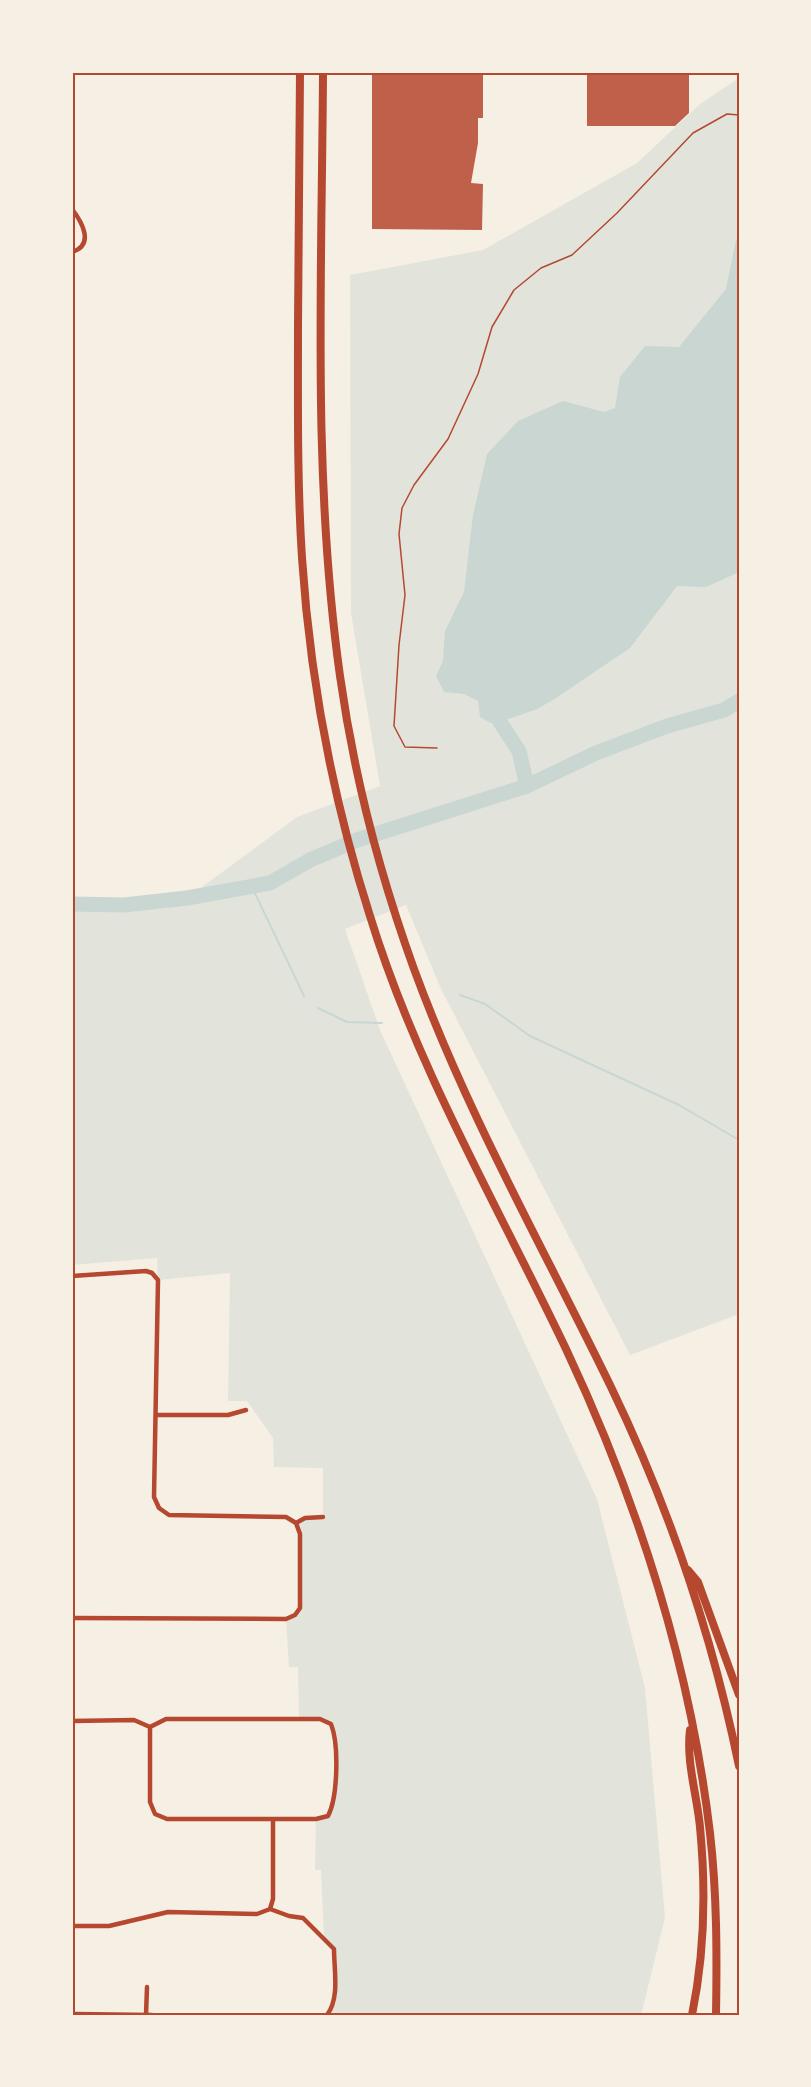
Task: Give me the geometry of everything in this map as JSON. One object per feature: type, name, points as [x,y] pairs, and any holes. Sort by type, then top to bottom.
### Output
[{"type":"highway","points":[[300,72],[300,524],[313,660],[338,798],[371,920],[431,1078],[564,1347],[610,1449],[658,1587],[691,1720],[705,1800],[717,1933],[716,2015]]},
{"type":"highway","points":[[323,72],[322,461],[327,549],[340,677],[362,792],[395,913],[439,1033],[496,1157],[617,1400],[654,1486],[685,1567],[714,1661],[739,1766]]},
{"type":"highway","points":[[685,1567],[698,1582],[739,1695]]},
{"type":"highway","points":[[691,1720],[688,1744],[700,1822],[704,1903],[701,1960],[692,2015]]},
{"type":"street","points":[[72,209],[85,231],[85,242],[79,250],[72,252]]},
{"type":"street","points":[[72,1276],[146,1271],[158,1280],[154,1497],[159,1508],[169,1515],[286,1517],[296,1523],[300,1534],[300,1608],[295,1615],[286,1619],[72,1618]]},
{"type":"street","points":[[156,1415],[228,1415],[246,1410]]},
{"type":"street","points":[[296,1523],[305,1518],[323,1517]]},
{"type":"street","points":[[165,1719],[320,1719],[331,1724],[336,1736],[334,1805],[328,1816],[316,1819],[167,1819],[155,1814],[150,1802],[150,1727],[165,1719]]},
{"type":"street","points":[[72,1721],[134,1720],[150,1727]]},
{"type":"street","points":[[270,1909],[273,1899],[273,1819]]},
{"type":"street","points":[[72,1926],[109,1926],[168,1912],[257,1914],[270,1909],[303,1918],[334,1949],[335,1998],[333,2008],[327,2015]]},
{"type":"street","points":[[146,2015],[147,1987]]},
{"type":"street","points":[[75,2014],[152,2015]]},
{"type":"path","points":[[605,72],[739,73]]},
{"type":"path","points":[[437,748],[405,747],[394,726],[405,595],[399,534],[402,508],[414,485],[448,439],[478,374],[492,327],[514,290],[541,267],[572,255],[617,213],[693,133],[727,114],[739,115]]},
{"type":"path","points":[[739,885],[739,890]]},
{"type":"shaded area","points":[[739,78],[739,1314],[630,1355],[441,989],[406,905],[345,929],[380,1030],[597,1499],[645,1688],[665,1918],[641,2015],[327,2015],[333,2008],[334,1950],[324,1937],[321,1870],[315,1870],[316,1819],[328,1816],[334,1796],[336,1757],[334,1733],[331,1724],[320,1719],[299,1719],[298,1667],[289,1667],[286,1619],[295,1615],[300,1608],[300,1534],[296,1523],[305,1518],[323,1517],[323,1468],[274,1467],[273,1438],[247,1401],[228,1401],[230,1273],[158,1280],[157,1258],[72,1265],[72,904],[124,905],[187,898],[297,817],[380,786],[351,613],[350,275],[483,250],[637,163],[700,104]]},
{"type":"shaded area","points":[[739,238],[739,572],[706,587],[677,586],[630,648],[537,709],[491,723],[480,717],[478,701],[464,694],[444,692],[436,676],[443,661],[445,631],[464,592],[473,515],[487,454],[518,421],[563,401],[604,412],[615,408],[620,377],[645,346],[679,347],[726,289],[736,240]]},
{"type":"building","points":[[372,72],[483,72],[483,118],[478,118],[478,143],[471,183],[483,184],[482,230],[372,229]]},
{"type":"building","points":[[587,73],[689,75],[689,113],[675,126],[587,126]]},
{"type":"waterway","points":[[72,904],[124,905],[187,898],[270,883],[310,860],[357,840],[527,786],[596,753],[667,726],[724,710],[739,701]]},
{"type":"waterway","points":[[500,722],[519,751],[527,786]]},
{"type":"waterway","points":[[251,885],[304,996]]},
{"type":"waterway","points":[[460,995],[485,1004],[530,1036],[679,1105],[739,1140]]},
{"type":"waterway","points":[[318,1008],[347,1022],[382,1023]]}]
